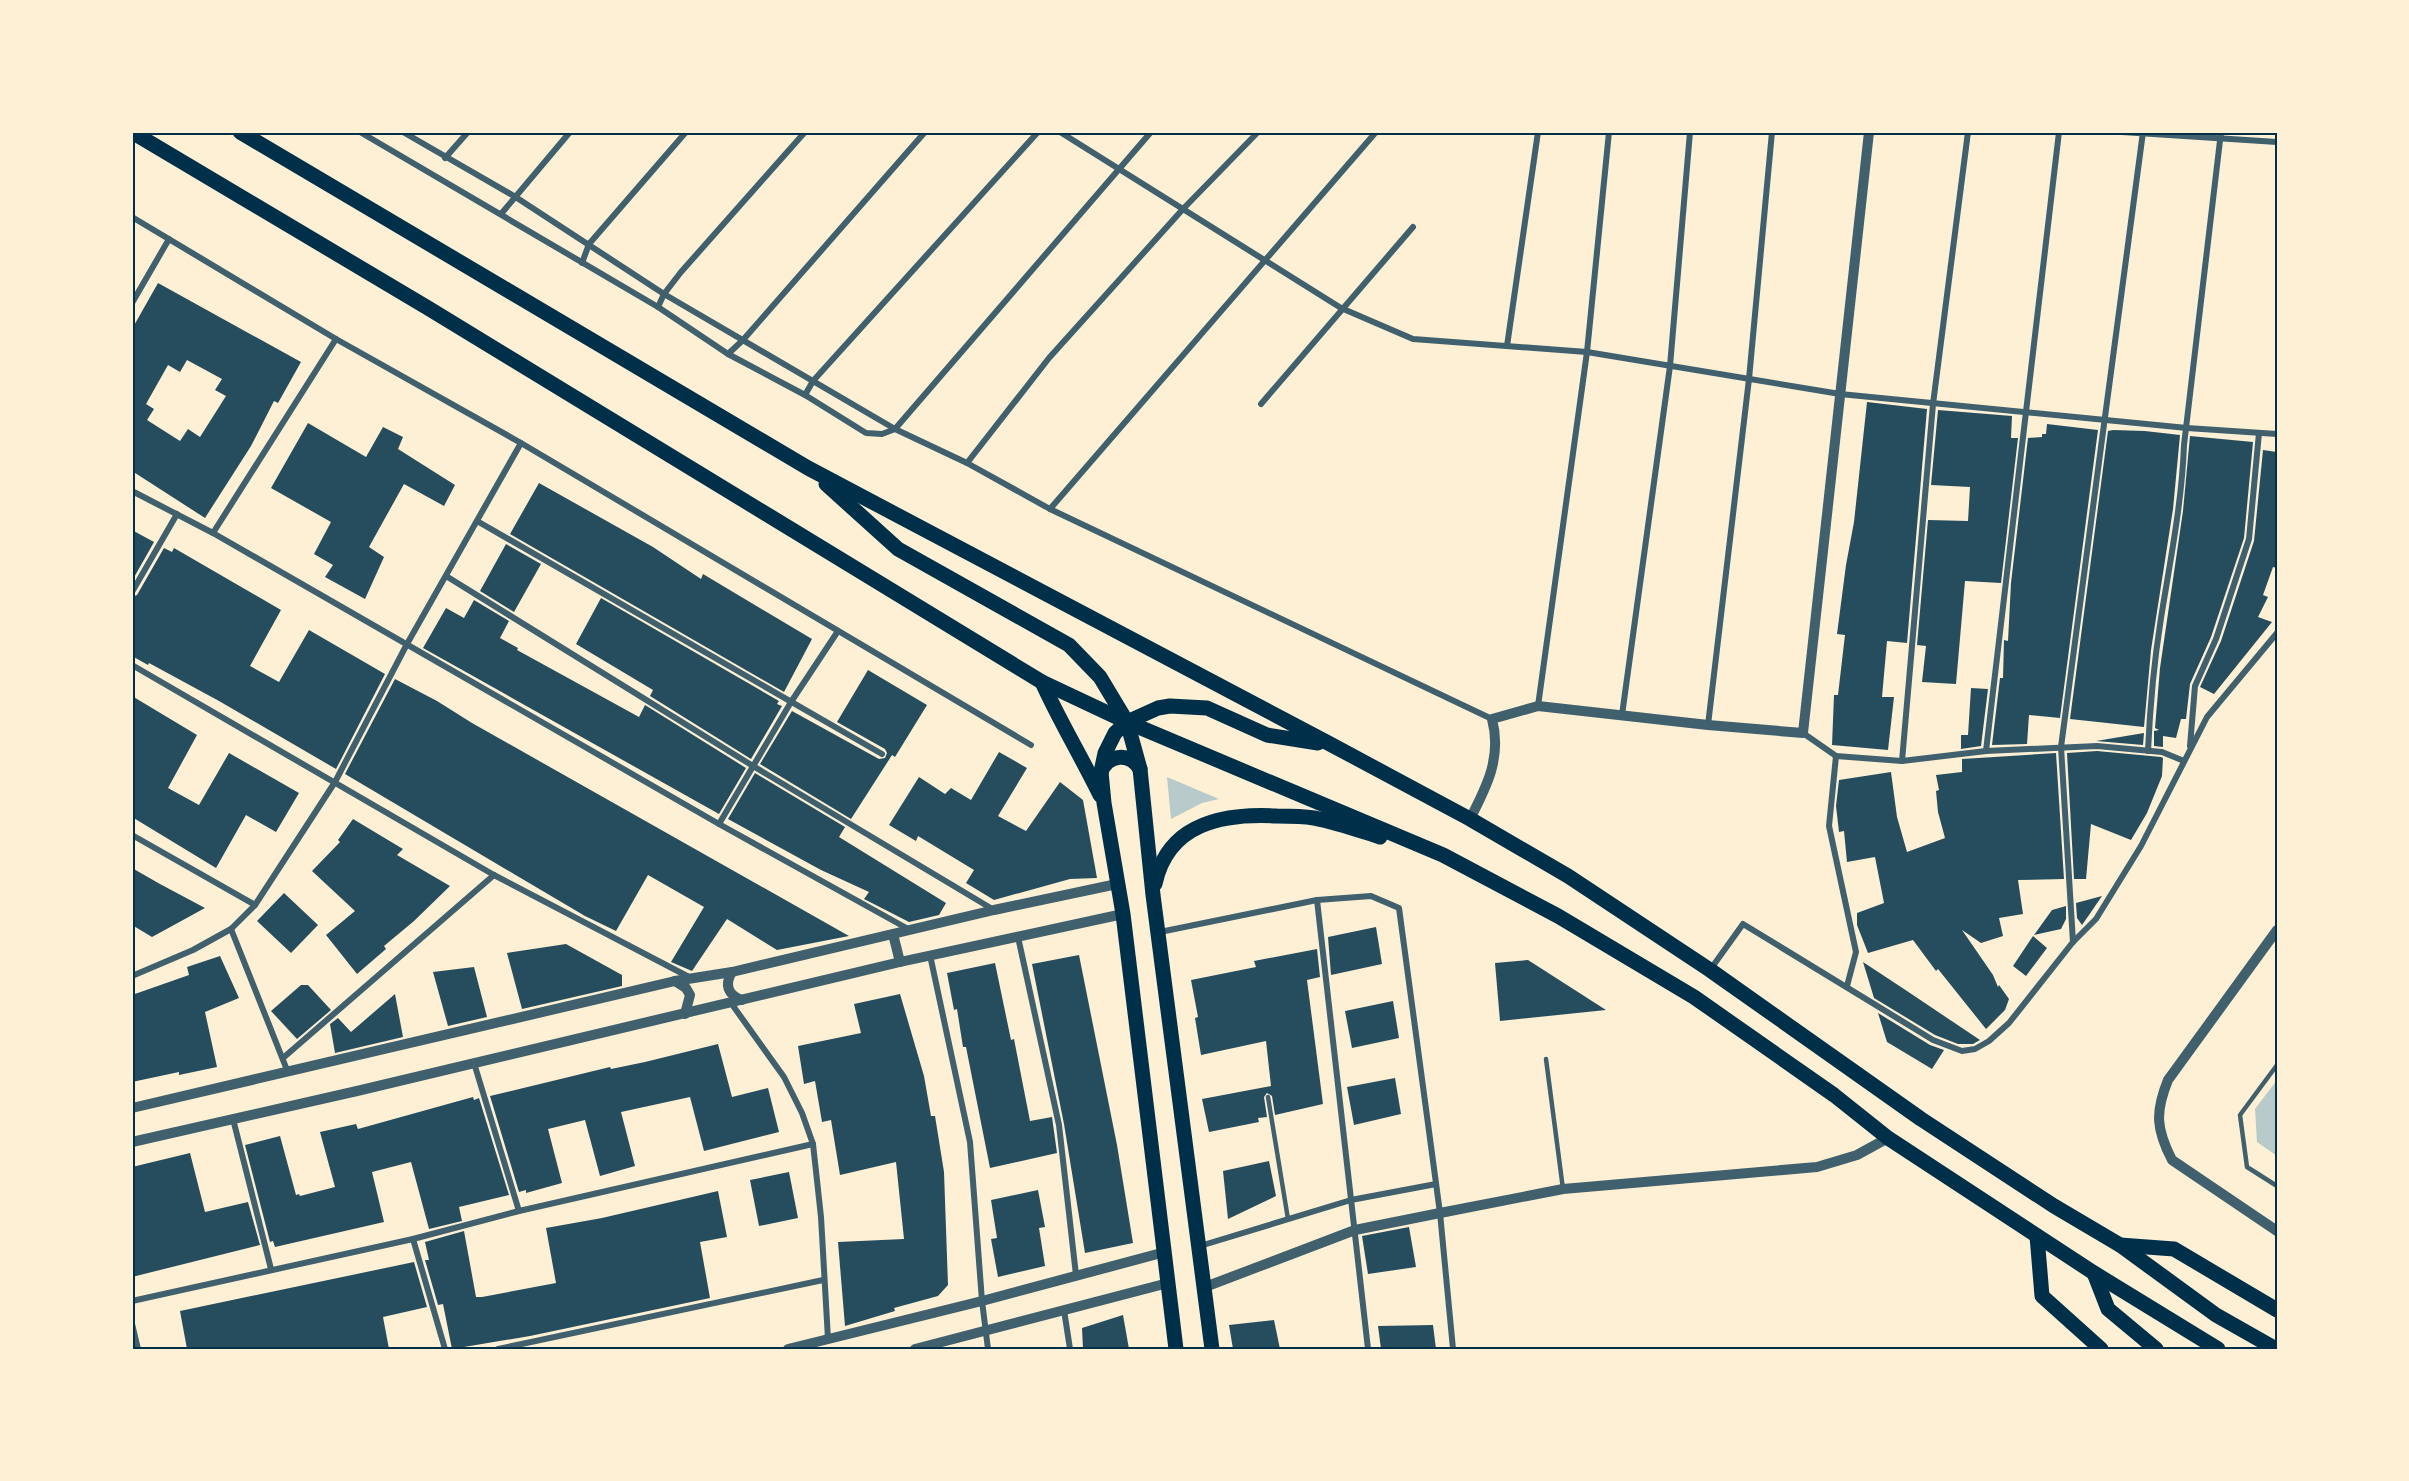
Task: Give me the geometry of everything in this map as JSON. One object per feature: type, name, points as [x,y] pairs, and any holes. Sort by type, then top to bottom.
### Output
[{"type":"main road","points":[[132,132],[428,308],[1042,681],[1127,722],[1443,855],[1558,916],[1694,997],[1834,1095],[1888,1138],[2094,1273],[2217,1349]]},
{"type":"main road","points":[[240,132],[808,468],[1470,819],[1568,876],[1710,970],[1921,1119],[2054,1206],[2120,1245],[2216,1315],[2276,1349]]},
{"type":"main road","points":[[808,468],[898,549],[1069,645],[1100,677],[1127,722],[1140,769],[1157,932],[1212,1349]]},
{"type":"main road","points":[[1042,681],[1058,717],[1104,803]]},
{"type":"main road","points":[[1176,1349],[1123,914],[1104,803],[1101,772],[1105,753],[1115,733],[1127,722],[1158,708],[1183,706],[1207,708],[1267,735],[1330,744]]},
{"type":"main road","points":[[1101,772],[1108,761],[1120,756],[1131,759],[1140,769]]},
{"type":"main road","points":[[1153,895],[1158,869],[1171,848],[1184,835],[1211,822],[1237,816],[1312,818],[1443,855]]},
{"type":"main road","points":[[2032,1233],[2042,1296],[2101,1349]]},
{"type":"main road","points":[[2120,1245],[2174,1249],[2277,1310]]},
{"type":"main road","points":[[2094,1273],[2108,1309],[2156,1349]]},
{"type":"street","points":[[360,132],[658,307],[728,354],[805,395],[867,433],[882,434],[896,429],[1151,132]]},
{"type":"street","points":[[403,132],[514,196],[664,294],[896,429],[967,463],[1050,509],[1492,719],[1538,706],[1803,733],[1836,756],[1902,761],[1986,751],[2097,746],[2162,752],[2184,761]]},
{"type":"street","points":[[446,158],[468,132]]},
{"type":"street","points":[[501,214],[570,132]]},
{"type":"street","points":[[582,263],[589,244],[686,132]]},
{"type":"street","points":[[658,307],[664,294],[681,272],[805,132]]},
{"type":"street","points":[[728,354],[743,340],[925,132]]},
{"type":"street","points":[[805,395],[813,381],[1038,132]]},
{"type":"street","points":[[1060,132],[1341,308],[1413,339],[1587,352],[1840,394],[2187,428],[2277,434]]},
{"type":"street","points":[[967,463],[1048,358],[1183,209],[1258,132]]},
{"type":"street","points":[[1050,509],[1376,132]]},
{"type":"street","points":[[1507,346],[1538,132]]},
{"type":"street","points":[[1538,706],[1587,352],[1609,132]]},
{"type":"street","points":[[1622,715],[1670,366],[1690,132]]},
{"type":"street","points":[[1708,725],[1749,379],[1772,132]]},
{"type":"street","points":[[1803,733],[1869,132]]},
{"type":"street","points":[[1902,761],[1933,404],[1968,132]]},
{"type":"street","points":[[1986,751],[2059,132]]},
{"type":"street","points":[[2122,132],[2220,136],[2277,142]]},
{"type":"street","points":[[2073,942],[2061,747],[2143,133]]},
{"type":"street","points":[[2148,751],[2159,628],[2169,575],[2220,136]]},
{"type":"street","points":[[132,218],[336,339],[521,443],[1031,745]]},
{"type":"street","points":[[1261,404],[1341,308],[1413,227]]},
{"type":"street","points":[[132,303],[169,239]]},
{"type":"street","points":[[213,533],[336,339]]},
{"type":"street","points":[[2189,749],[2195,686],[2220,629],[2248,539],[2259,433]]},
{"type":"street","points":[[132,976],[193,950],[231,929],[255,905],[335,782],[407,644],[521,443]]},
{"type":"street","points":[[132,491],[213,533],[719,824],[911,930]]},
{"type":"street","points":[[132,592],[177,514]]},
{"type":"street","points":[[477,521],[882,754]]},
{"type":"street","points":[[446,576],[753,766],[994,910]]},
{"type":"street","points":[[719,824],[791,702],[838,631]]},
{"type":"street","points":[[1710,970],[1743,924],[1933,1040],[1962,1051],[1975,1049],[1989,1041],[2009,1023],[2073,942],[2096,919],[2140,846],[2207,717],[2277,633]]},
{"type":"street","points":[[132,665],[494,875],[691,979]]},
{"type":"street","points":[[1470,819],[1493,769],[1496,736],[1492,719]]},
{"type":"street","points":[[1836,756],[1829,826],[1856,952],[1847,986]]},
{"type":"street","points":[[132,835],[255,905]]},
{"type":"street","points":[[283,1058],[494,875]]},
{"type":"street","points":[[132,1108],[675,981],[732,972],[994,910],[1117,884]]},
{"type":"street","points":[[1157,932],[1317,900],[1371,896],[1399,908],[1440,1213],[1453,1349]]},
{"type":"street","points":[[1317,900],[1368,1349]]},
{"type":"street","points":[[132,1142],[930,955],[1123,914]]},
{"type":"street","points":[[231,929],[287,1070]]},
{"type":"street","points":[[2277,930],[2168,1080],[2160,1099],[2158,1121],[2162,1142],[2172,1160],[2277,1231]]},
{"type":"street","points":[[893,934],[900,962]]},
{"type":"street","points":[[1018,936],[1059,1125],[1076,1275]]},
{"type":"street","points":[[930,955],[970,1142],[982,1301],[988,1349]]},
{"type":"street","points":[[732,972],[727,980],[728,990],[784,1077],[802,1113],[813,1144],[828,1339]]},
{"type":"street","points":[[675,981],[686,988],[690,995],[685,1014]]},
{"type":"street","points":[[474,1063],[519,1211]]},
{"type":"street","points":[[232,1118],[271,1269]]},
{"type":"street","points":[[1205,1287],[1355,1230],[1563,1190],[1817,1167],[1857,1155],[1888,1138]]},
{"type":"street","points":[[132,1301],[413,1239],[519,1211],[813,1144]]},
{"type":"street","points":[[1200,1246],[1351,1200],[1436,1184]]},
{"type":"street","points":[[413,1239],[445,1349]]},
{"type":"street","points":[[788,1349],[982,1301],[1165,1252]]},
{"type":"street","points":[[498,1349],[823,1280]]},
{"type":"street","points":[[915,1349],[1168,1283]]},
{"type":"street","points":[[1064,1310],[1070,1349]]},
{"type":"street","points":[[132,1324],[138,1349]]},
{"type":"lane","points":[[1546,1059],[1563,1190]]},
{"type":"lane","points":[[2277,1065],[2240,1115],[2247,1167],[2277,1186]]},
{"type":"lane","points":[[1268,1097],[1288,1219]]},
{"type":"shaded area","points":[[1167,777],[1219,799],[1202,803],[1171,819]]},
{"type":"shaded area","points":[[2277,1080],[2277,1156],[2257,1142],[2255,1109]]},
{"type":"building","points":[[158,283],[301,362],[278,403],[274,401],[251,446],[205,518],[132,471],[132,329]],"holes":[[[187,360],[222,379],[215,390],[226,396],[200,437],[188,429],[180,441],[147,420],[154,409],[146,404],[168,365],[180,372]]]},
{"type":"building","points":[[1867,402],[1927,409],[1907,643],[1887,641],[1882,697],[1894,697],[1888,750],[1832,745],[1834,695],[1838,695],[1845,635],[1837,634],[1854,522]]},
{"type":"building","points":[[1938,410],[2012,416],[2011,438],[2018,438],[2001,583],[1965,581],[1956,684],[1922,682],[1926,646],[1917,645],[1928,520],[1968,521],[1970,487],[1931,485]]},
{"type":"building","points":[[308,423],[366,457],[383,427],[403,437],[398,449],[455,485],[444,506],[404,484],[369,547],[384,557],[365,599],[325,577],[333,565],[314,554],[331,522],[271,488]]},
{"type":"building","points":[[2047,424],[2098,430],[2060,718],[2029,715],[2027,744],[1992,745],[2000,678],[2003,678],[2004,640],[2008,641],[2011,583],[2028,438],[2042,437],[2042,434],[2046,434]]},
{"type":"building","points":[[2108,431],[2180,435],[2173,509],[2151,650],[2144,727],[2070,719]]},
{"type":"building","points":[[2190,436],[2253,442],[2244,538],[2211,637],[2190,684],[2186,719],[2181,719],[2176,738],[2163,736],[2163,747],[2154,746],[2154,731],[2159,730],[2155,728],[2160,668],[2183,511]]},
{"type":"building","points":[[2263,450],[2277,452],[2277,568],[2273,567],[2263,595],[2268,597],[2258,617],[2272,622],[2214,694],[2200,687],[2221,641],[2254,541]]},
{"type":"building","points":[[539,483],[653,547],[701,579],[703,574],[812,639],[784,692],[510,534]]},
{"type":"building","points":[[132,530],[154,542],[132,581]]},
{"type":"building","points":[[506,544],[541,564],[514,612],[480,591]]},
{"type":"building","points":[[164,548],[172,552],[174,548],[281,610],[250,666],[279,682],[309,630],[385,674],[336,769],[219,701],[132,656],[132,597],[137,595]]},
{"type":"building","points":[[601,598],[779,701],[777,704],[782,706],[751,759],[650,696],[653,690],[576,644]]},
{"type":"building","points":[[474,600],[509,621],[500,638],[518,648],[517,650],[639,717],[645,705],[746,768],[719,814],[423,648],[446,608],[464,618]]},
{"type":"building","points":[[868,670],[927,705],[895,757],[892,755],[851,819],[760,764],[792,711],[879,759],[885,758],[887,753],[885,749],[837,722]]},
{"type":"building","points":[[395,679],[849,936],[777,950],[727,919],[692,971],[671,962],[704,907],[648,875],[616,931],[585,916],[345,774]]},
{"type":"building","points":[[1971,688],[1988,689],[1981,746],[1961,749],[1961,735],[1968,735]]},
{"type":"building","points":[[132,696],[197,735],[168,788],[199,805],[229,753],[299,793],[276,832],[246,815],[216,868],[132,817]]},
{"type":"building","points":[[2144,733],[2143,745],[2096,741]]},
{"type":"building","points":[[2097,751],[2161,757],[2163,758],[2162,776],[2147,813],[2131,840],[2091,824],[2086,879],[2074,879],[2067,753]]},
{"type":"building","points":[[999,752],[1027,768],[998,816],[1026,831],[1060,782],[1083,800],[1097,878],[1070,879],[994,900],[966,883],[974,870],[918,836],[916,841],[889,825],[919,777],[945,794],[951,788],[971,800]]},
{"type":"building","points":[[2056,753],[2064,879],[2018,880],[2023,914],[1999,918],[2003,936],[1981,943],[1962,930],[1993,975],[1998,987],[1999,985],[2009,999],[2005,1010],[1986,1029],[1938,969],[1936,971],[1913,940],[1868,953],[1857,925],[1857,913],[1884,903],[1875,857],[1847,862],[1844,831],[1839,832],[1836,806],[1839,780],[1891,772],[1897,817],[1907,852],[1945,838],[1938,812],[1936,791],[1939,790],[1936,775],[1962,772],[1962,759]]},
{"type":"building","points":[[755,773],[845,827],[839,837],[946,903],[939,915],[909,922],[864,899],[869,892],[821,870],[728,819]]},
{"type":"building","points":[[353,819],[403,849],[397,855],[450,886],[357,974],[326,935],[355,911],[312,871],[340,842],[338,840]]},
{"type":"building","points":[[132,868],[205,908],[152,937],[132,925]]},
{"type":"building","points":[[284,893],[318,925],[291,953],[257,921]]},
{"type":"building","points":[[2102,896],[2082,925],[2077,918],[2076,903]]},
{"type":"building","points":[[2066,906],[2066,919],[2061,929],[2034,935],[2052,910]]},
{"type":"building","points":[[1376,927],[1382,964],[1331,975],[1328,937]]},
{"type":"building","points":[[2033,936],[2047,948],[2026,976],[2013,966]]},
{"type":"building","points":[[566,944],[622,975],[622,986],[522,1009],[507,953]]},
{"type":"building","points":[[1317,949],[1320,977],[1307,980],[1323,1104],[1275,1115],[1272,1096],[1267,1093],[1264,1097],[1267,1117],[1258,1118],[1259,1122],[1209,1132],[1202,1099],[1271,1086],[1266,1041],[1201,1055],[1195,1018],[1198,1017],[1191,980],[1256,967],[1254,961]]},
{"type":"building","points":[[1079,955],[1117,1145],[1133,1243],[1085,1253],[1064,1124],[1032,964]]},
{"type":"building","points":[[220,956],[239,998],[205,1012],[217,1067],[132,1082],[132,995],[189,975],[187,967]]},
{"type":"building","points":[[1528,960],[1606,1010],[1500,1021],[1495,963]]},
{"type":"building","points":[[1863,962],[1980,1040],[1973,1044],[1958,1044],[1935,1035],[1874,998]]},
{"type":"building","points":[[995,963],[1011,1040],[1014,1039],[1030,1121],[1052,1117],[1057,1153],[990,1168],[966,1047],[963,1047],[957,1009],[954,1010],[947,973]]},
{"type":"building","points":[[474,967],[487,1017],[448,1026],[433,972]]},
{"type":"building","points":[[301,985],[308,985],[331,1010],[297,1039],[271,1011]]},
{"type":"building","points":[[395,994],[403,1037],[335,1053],[330,1024],[338,1018],[351,1032]]},
{"type":"building","points":[[900,994],[924,1076],[931,1116],[935,1116],[944,1172],[948,1285],[938,1296],[894,1308],[895,1311],[845,1326],[838,1242],[904,1239],[896,1162],[840,1175],[831,1120],[822,1122],[815,1081],[804,1084],[798,1046],[861,1033],[854,1004]]},
{"type":"building","points":[[1393,1001],[1399,1038],[1352,1048],[1345,1011]]},
{"type":"building","points":[[1878,1013],[1930,1045],[1944,1050],[1932,1069],[1887,1042]]},
{"type":"building","points":[[718,1044],[732,1097],[768,1088],[779,1132],[704,1151],[690,1097],[621,1112],[635,1166],[600,1176],[585,1120],[548,1129],[562,1183],[526,1193],[526,1190],[519,1192],[490,1096]]},
{"type":"building","points":[[1395,1078],[1401,1114],[1354,1125],[1347,1087]]},
{"type":"building","points":[[473,1097],[474,1100],[479,1098],[509,1195],[459,1207],[462,1221],[429,1229],[411,1162],[372,1172],[384,1222],[275,1247],[273,1241],[270,1242],[245,1145],[280,1136],[296,1195],[300,1196],[335,1187],[320,1132],[356,1124],[358,1129]]},
{"type":"building","points":[[190,1153],[205,1212],[248,1202],[260,1245],[132,1277],[132,1167]]},
{"type":"building","points":[[1269,1161],[1276,1196],[1228,1219],[1223,1171]]},
{"type":"building","points":[[789,1172],[798,1218],[759,1226],[750,1180]]},
{"type":"building","points":[[1038,1190],[1045,1227],[1039,1228],[1045,1266],[998,1277],[991,1239],[997,1238],[991,1200]]},
{"type":"building","points":[[718,1191],[727,1237],[700,1242],[710,1298],[530,1336],[452,1349],[443,1304],[438,1305],[425,1260],[429,1260],[425,1242],[464,1231],[476,1297],[482,1297],[556,1283],[546,1228],[602,1218]]},
{"type":"building","points":[[1409,1227],[1416,1267],[1368,1274],[1362,1236]]},
{"type":"building","points":[[414,1262],[427,1307],[383,1317],[389,1349],[187,1349],[180,1311]]},
{"type":"building","points":[[1123,1315],[1129,1349],[1083,1349],[1082,1328]]},
{"type":"building","points":[[1274,1320],[1280,1349],[1233,1349],[1229,1325]]},
{"type":"building","points":[[1433,1325],[1436,1349],[1381,1349],[1378,1326]]}]
